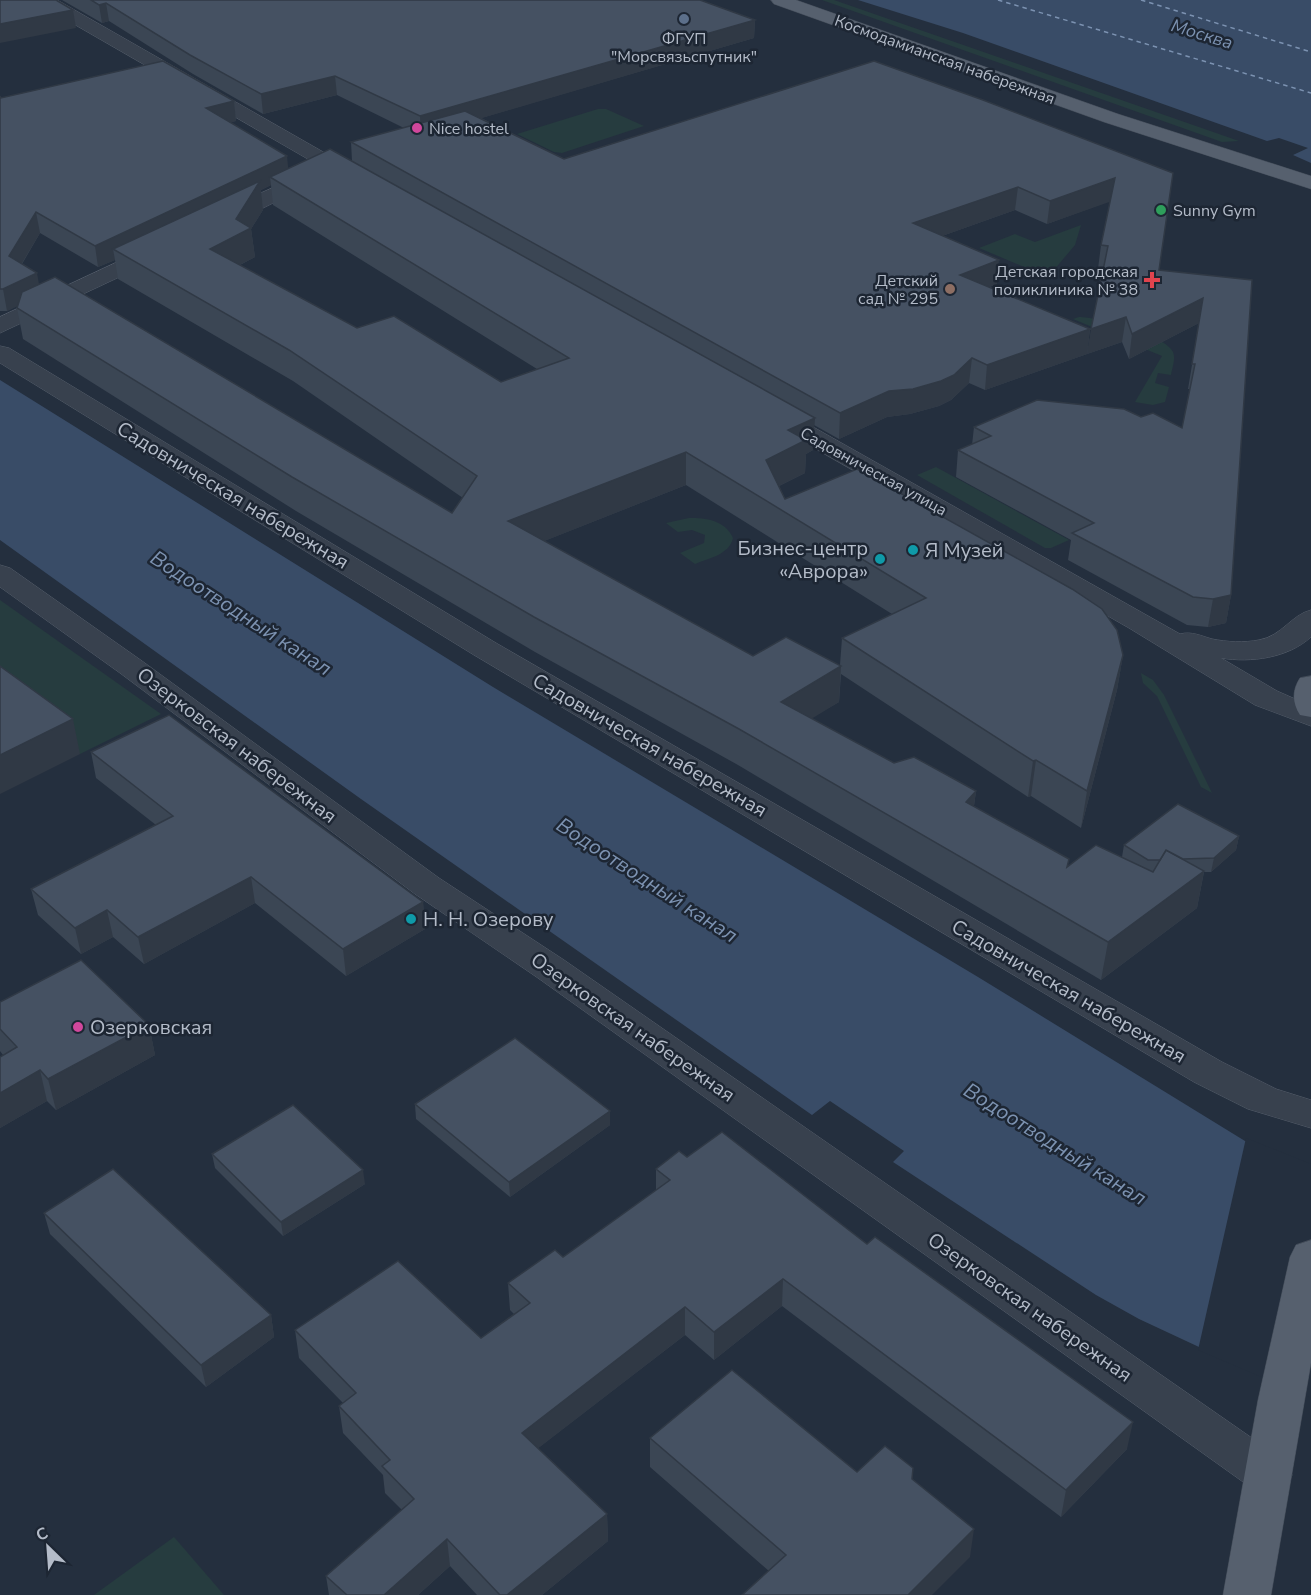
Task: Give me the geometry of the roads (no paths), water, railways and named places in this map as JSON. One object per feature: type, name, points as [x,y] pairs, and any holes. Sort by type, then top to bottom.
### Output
[{"type":"main road","name":"Космодамианская набережная","points":[[780,0],[1110,118],[1311,183]]},
{"type":"main road","name":"Космодамианская набережная","points":[[1110,118],[1311,205]]},
{"type":"main road","points":[[1311,686],[1309,702],[1311,708]]},
{"type":"main road","points":[[1247,1595],[1281,1400],[1311,1257]]},
{"type":"street","points":[[45,0],[368,186]]},
{"type":"street","points":[[200,230],[333,166]]},
{"type":"street","points":[[0,326],[178,240]]},
{"type":"street","name":"Садовническая набережная","points":[[0,353],[485,649],[1217,1077],[1262,1099],[1311,1114]]},
{"type":"street","name":"Садовническая улица","points":[[752,403],[1139,622],[1266,699],[1311,717]]},
{"type":"street","name":"Озерковская набережная","points":[[0,574],[131,667],[427,886],[551,969],[1269,1475]]},
{"type":"street","name":"Садовническая улица","points":[[1139,622],[1197,645],[1252,652],[1280,644],[1295,636],[1311,619]]},
{"type":"water","name":"Москва","points":[[858,0],[1311,0],[1311,163],[1293,155],[1308,148],[1279,138],[1267,141],[963,33]]},
{"type":"water","name":"Водоотводный канал","points":[[0,380],[493,687],[978,977],[1245,1141],[1311,1167],[1199,1347],[1139,1319],[1096,1295],[893,1162],[904,1151],[830,1101],[812,1115],[361,799],[0,540]]},
{"type":"place","name":"ФГУП \"Морсвязьспутник\"","points":[[684,19]]},
{"type":"place","name":"Nice hostel","points":[[417,128]]},
{"type":"place","name":"Sunny Gym","points":[[1161,210]]},
{"type":"place","name":"Детская городская поликлиника № 38","points":[[1152,280]]},
{"type":"place","name":"Детский сад № 295","points":[[950,289]]},
{"type":"place","name":"Я Музей","points":[[913,550]]},
{"type":"place","name":"Бизнес-центр «Аврора»","points":[[880,559]]},
{"type":"place","name":"Н. Н. Озерову","points":[[411,919]]},
{"type":"place","name":"Озерковская","points":[[78,1027]]}]
